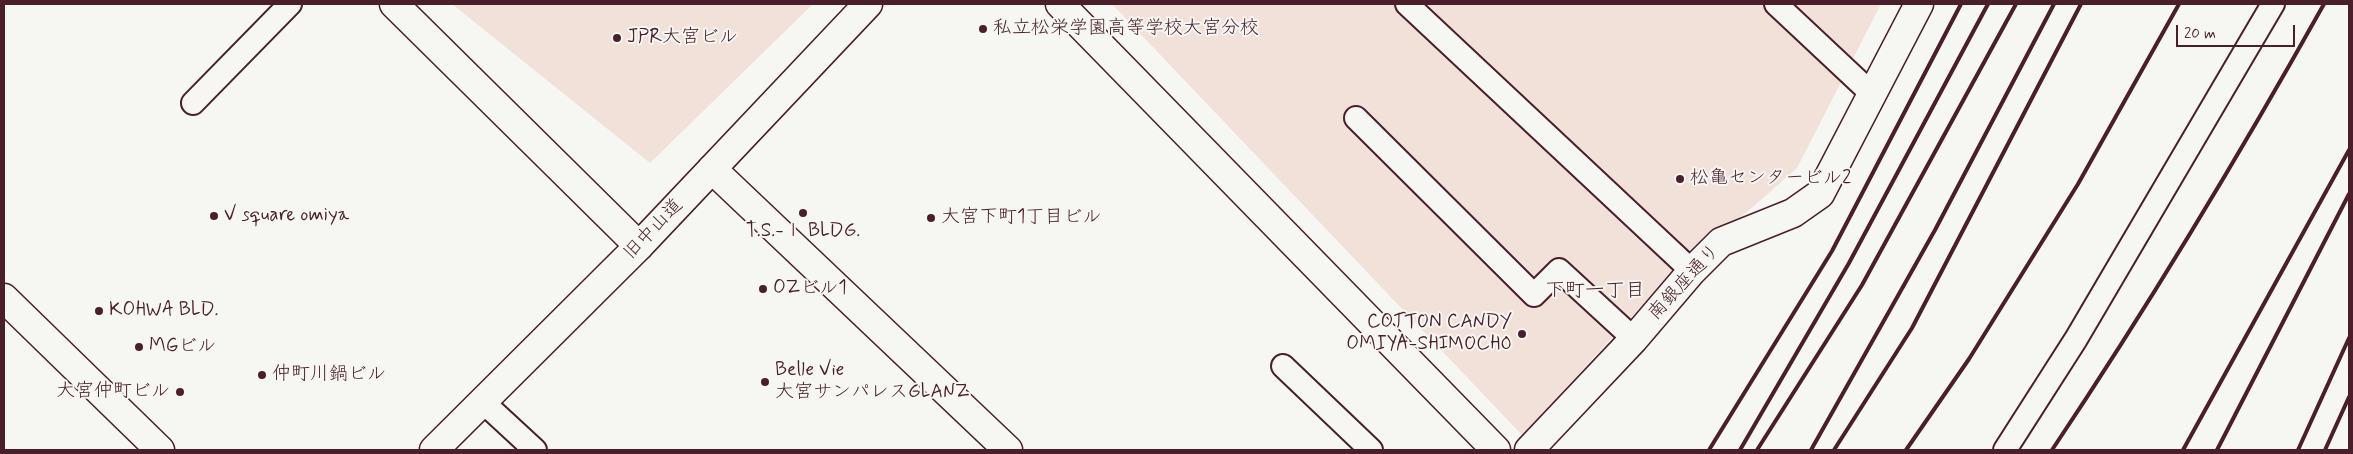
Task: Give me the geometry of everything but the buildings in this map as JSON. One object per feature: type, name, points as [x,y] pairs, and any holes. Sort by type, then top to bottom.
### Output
[{"type":"street","points":[[394,4],[639,246]]},
{"type":"street","name":"旧中山道","points":[[434,450],[639,246],[868,4]]},
{"type":"street","points":[[1060,4],[1496,450]]},
{"type":"street","name":"南銀座通り","points":[[1529,450],[1634,339],[1692,271],[1721,242],[1793,213],[1820,194],[1919,4]]},
{"type":"street","points":[[712,169],[1008,450]]},
{"type":"street","points":[[4,298],[160,450]]},
{"type":"lane","points":[[193,103],[290,4]]},
{"type":"lane","points":[[1407,4],[1692,271]]},
{"type":"lane","points":[[1776,4],[1872,94]]},
{"type":"lane","points":[[2005,450],[2076,339],[2274,4]]},
{"type":"lane","points":[[1356,118],[1534,295],[1559,270],[1634,339]]},
{"type":"lane","points":[[1283,366],[1371,450]]},
{"type":"lane","points":[[483,402],[535,450]]},
{"type":"shaded area","points":[[452,4],[813,4],[650,163]]},
{"type":"shaded area","points":[[1112,4],[1881,4],[1797,168],[1648,299],[1522,435]]},
{"type":"railway","points":[[1709,450],[1832,251],[1961,4]]},
{"type":"railway","points":[[1740,450],[1849,263],[1988,4]]},
{"type":"railway","points":[[1757,450],[1862,285],[2016,4]]},
{"type":"railway","points":[[1811,450],[1935,230],[2054,4]]},
{"type":"railway","points":[[1834,450],[1912,328],[2081,4]]},
{"type":"railway","points":[[1906,450],[1969,359],[2078,184],[2179,4]]},
{"type":"railway","points":[[2052,450],[2193,230],[2324,4]]},
{"type":"railway","points":[[2183,450],[2349,150]]},
{"type":"railway","points":[[2217,450],[2349,194]]},
{"type":"railway","points":[[2298,450],[2349,338]]},
{"type":"railway","points":[[2325,450],[2349,397]]},
{"type":"place","name":"私立松栄学園高等学校大宮分校","points":[[983,29]]},
{"type":"place","name":"JPR大宮ビル","points":[[617,38]]},
{"type":"place","name":"松亀センタービル2","points":[[1680,179]]},
{"type":"place","name":"T.S.-Ⅰ BLDG.","points":[[803,213]]},
{"type":"place","name":"V square omiya","points":[[214,216]]},
{"type":"place","name":"大宮下町1丁目ビル","points":[[931,218]]},
{"type":"place","name":"OZビル1","points":[[763,289]]},
{"type":"place","name":"KOHWA BLD.","points":[[99,311]]},
{"type":"place","name":"COTTON CANDY OMIYA-SHIMOCHO","points":[[1522,334]]},
{"type":"place","name":"MGビル","points":[[139,347]]},
{"type":"place","name":"仲町川鍋ビル","points":[[262,375]]},
{"type":"place","name":"Belle Vie 大宮サンパレスGLANZ","points":[[765,382]]},
{"type":"place","name":"大宮仲町ビル","points":[[180,392]]},
{"type":"district","name":"下町一丁目","points":[[1595,292]]}]
